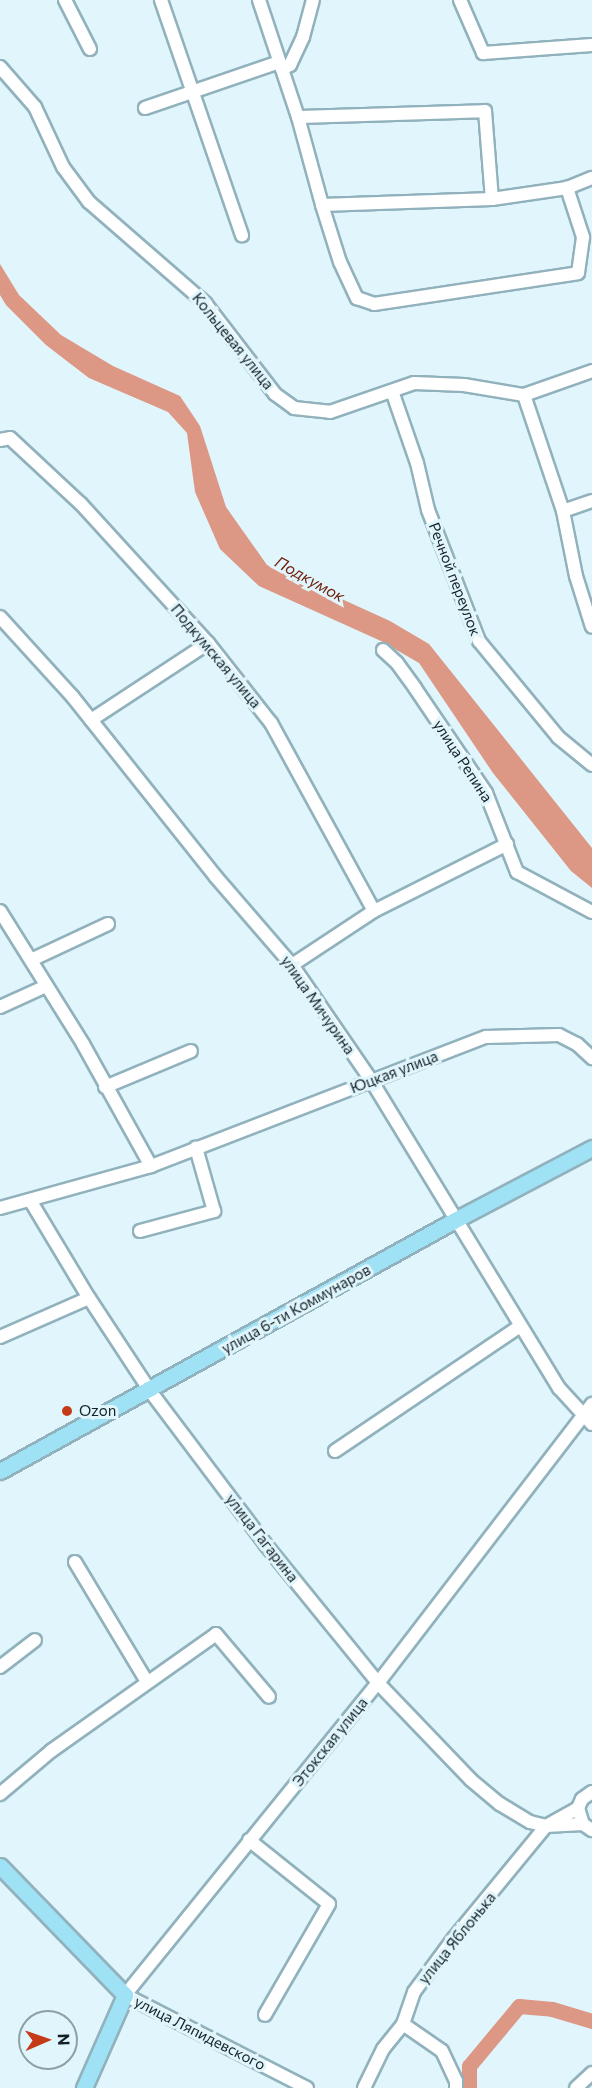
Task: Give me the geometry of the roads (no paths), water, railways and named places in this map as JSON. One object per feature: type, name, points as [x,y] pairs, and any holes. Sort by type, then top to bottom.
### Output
[{"type":"main road","name":"улица 6-ти Коммунаров","points":[[0,1471],[150,1391],[455,1220],[592,1148]]},
{"type":"main road","name":"улица Ляпидевского","points":[[0,1866],[125,1995]]},
{"type":"main road","name":"Этокская улица","points":[[84,2088],[125,1995]]},
{"type":"street","points":[[65,0],[90,49]]},
{"type":"street","points":[[161,0],[191,93],[242,235]]},
{"type":"street","points":[[258,0],[298,117],[340,262],[357,298],[375,304],[578,273],[583,237],[567,188]]},
{"type":"street","points":[[145,108],[187,92],[191,93],[281,65],[290,65],[303,37],[313,0]]},
{"type":"street","points":[[459,0],[483,53],[592,45]]},
{"type":"street","name":"Кольцевая улица","points":[[0,67],[35,107],[63,167],[89,202],[206,303],[275,394],[294,408],[330,412],[414,383],[464,385],[524,395],[592,371]]},
{"type":"street","points":[[298,117],[485,111],[492,199]]},
{"type":"street","points":[[322,206],[492,199],[567,188],[592,178]]},
{"type":"street","name":"Речной переулок","points":[[392,391],[417,463],[428,510],[479,641],[558,737],[592,765]]},
{"type":"street","points":[[524,395],[563,512],[576,576],[592,627]]},
{"type":"street","name":"Подкумская улица","points":[[5,439],[81,504],[208,643],[271,723],[374,911]]},
{"type":"street","points":[[563,512],[592,501]]},
{"type":"street","name":"улица Мичурина","points":[[0,617],[91,720],[216,877],[292,965],[371,1080],[559,1388],[592,1424]]},
{"type":"street","points":[[91,720],[208,643]]},
{"type":"street","name":"улица Репина","points":[[383,650],[415,688],[486,793],[517,872],[531,882],[592,912]]},
{"type":"street","points":[[292,965],[374,911],[507,844]]},
{"type":"street","points":[[0,911],[83,1044],[151,1166]]},
{"type":"street","points":[[31,960],[108,924]]},
{"type":"street","points":[[0,1007],[46,986]]},
{"type":"street","name":"Юцкая улица","points":[[0,1208],[151,1166],[486,1037],[559,1035],[577,1044],[592,1058]]},
{"type":"street","points":[[105,1087],[191,1051]]},
{"type":"street","points":[[140,1231],[214,1211],[196,1148]]},
{"type":"street","name":"улица Гагарина","points":[[30,1200],[89,1298],[150,1391],[266,1545],[378,1683],[471,1780],[500,1804],[530,1822],[546,1826],[587,1827],[578,1808]]},
{"type":"street","points":[[0,1337],[89,1298]]},
{"type":"street","points":[[335,1451],[520,1326]]},
{"type":"street","name":"Этокская улица","points":[[125,1995],[378,1683],[582,1414],[592,1404]]},
{"type":"street","points":[[75,1562],[147,1682]]},
{"type":"street","points":[[0,1794],[51,1750],[216,1634],[269,1697]]},
{"type":"street","points":[[0,1667],[35,1640]]},
{"type":"street","points":[[546,1826],[578,1808],[582,1799],[592,1792]]},
{"type":"street","name":"улица Яблонька","points":[[364,2088],[382,2049],[403,2024],[414,1992],[454,1938],[546,1826]]},
{"type":"street","points":[[249,1840],[328,1904],[265,2015]]},
{"type":"street","name":"улица Ляпидевского","points":[[125,1995],[307,2088]]},
{"type":"street","points":[[403,2024],[442,2051],[456,2080],[456,2088]]},
{"type":"street","points":[[576,2088],[592,2073]]},
{"type":"waterway","points":[[469,2088],[469,2066],[519,2006],[552,2009],[592,2021]]},
{"type":"place","name":"Ozon","points":[[67,1411]]},
{"type":"water label","name":"Подкумок","points":[[310,579]]}]
